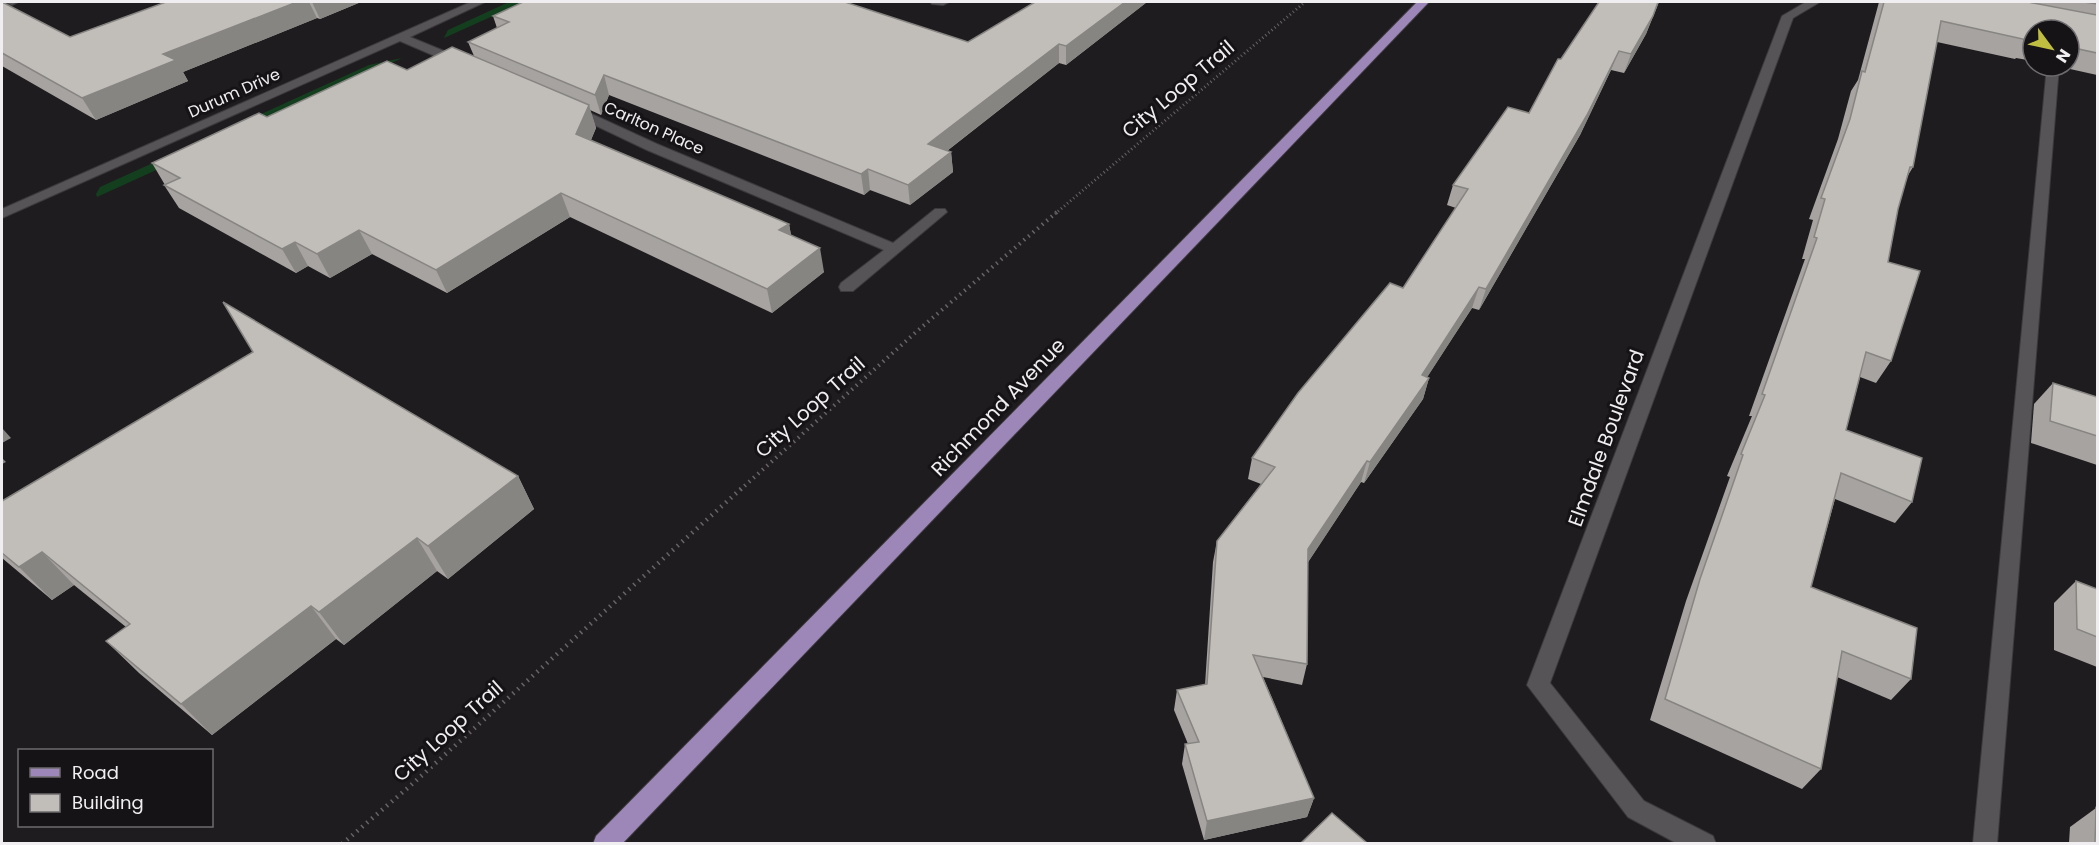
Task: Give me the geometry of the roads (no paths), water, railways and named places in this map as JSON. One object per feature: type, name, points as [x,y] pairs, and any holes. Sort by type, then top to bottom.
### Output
[{"type":"main road","name":"Richmond Avenue","points":[[605,843],[1423,2]]},
{"type":"street","name":"Durum Drive","points":[[2,214],[480,2]]},
{"type":"street","points":[[936,2],[943,2]]},
{"type":"street","name":"Elmdale Boulevard","points":[[1704,843],[1636,809],[1538,685],[1788,16],[1814,2]]},
{"type":"street","points":[[400,37],[477,69]]},
{"type":"street","points":[[1985,843],[2052,78]]},
{"type":"street","name":"Carlton Place","points":[[554,100],[652,147],[895,249]]},
{"type":"street","points":[[847,287],[940,212]]}]
